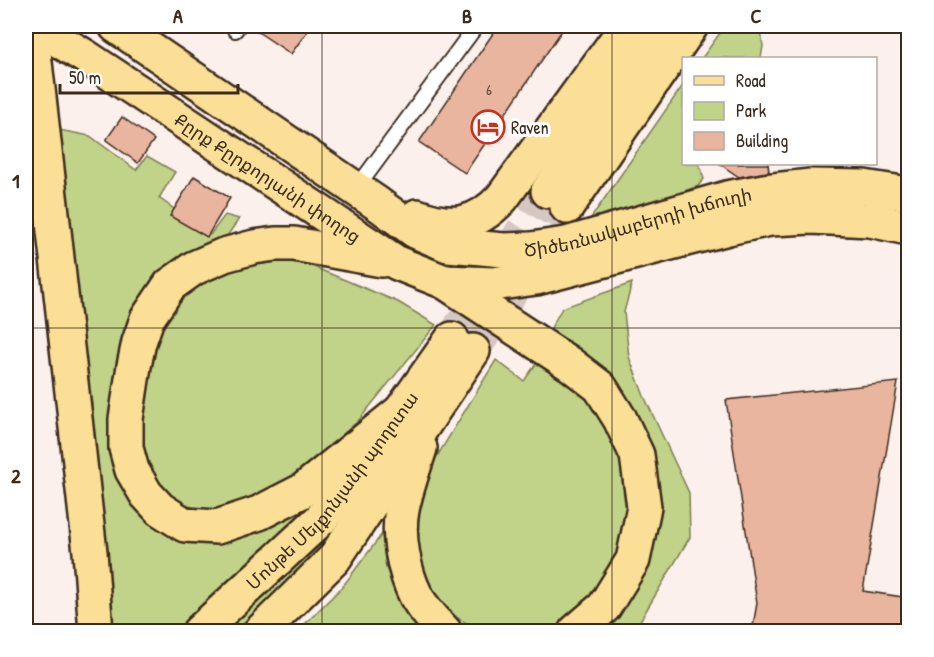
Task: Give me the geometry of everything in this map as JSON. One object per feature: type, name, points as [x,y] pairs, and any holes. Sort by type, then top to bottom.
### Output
[{"type":"main road","name":"Քըրք Քըրքորյանի փողոց","points":[[35,26],[86,57],[397,263],[445,282]]},
{"type":"main road","points":[[116,26],[367,196],[429,220],[459,224],[471,221],[487,212],[502,198],[627,26]]},
{"type":"main road","points":[[660,26],[557,199],[691,26]]},
{"type":"main road","points":[[26,37],[34,53],[90,552],[96,632]]},
{"type":"main road","points":[[864,187],[909,171]]},
{"type":"main road","name":"Ծիծեռնակաբերդի խճուղի","points":[[367,196],[414,231],[448,245],[513,250],[566,244],[727,198],[764,191],[811,186],[864,187],[909,194]]},
{"type":"main road","name":"Ծիծեռնակաբերդի խճուղի","points":[[445,282],[493,284],[536,278],[770,219],[811,217],[870,220],[909,228]]},
{"type":"main road","points":[[397,263],[303,245],[275,244],[224,255],[194,268],[170,285],[147,319],[134,366],[126,419],[126,448],[132,470],[146,494],[160,509],[185,525],[217,527],[259,513],[302,491],[415,414]]},
{"type":"main road","points":[[445,282],[570,364],[600,387],[620,419],[637,455],[644,507],[633,560],[604,607],[575,632]]},
{"type":"main road","name":"Մոնթե Մելքոնյանի պողոտա","points":[[260,632],[334,559],[415,414],[462,345]]},
{"type":"main road","points":[[415,414],[401,512],[401,549],[417,597],[445,632]]},
{"type":"main road","name":"Մոնթե Մելքոնյանի պողոտա","points":[[199,632],[321,519],[415,414]]},
{"type":"lane","points":[[367,196],[476,26]]},
{"type":"green space","points":[[725,26],[760,26],[763,46],[761,57],[703,57]]},
{"type":"green space","points":[[682,86],[682,165],[699,165],[704,179],[698,186],[611,217],[593,220],[591,218]]},
{"type":"green space","points":[[59,130],[90,136],[136,170],[147,156],[175,172],[159,198],[210,235],[225,215],[239,219],[227,236],[184,256],[113,414],[180,537],[330,480],[244,577],[183,631],[106,631]]},
{"type":"green space","points":[[287,256],[398,302],[436,325],[358,421],[307,466],[255,505],[227,513],[200,511],[168,496],[146,470],[135,420],[150,346],[165,314],[190,287],[218,268]]},
{"type":"green space","points":[[632,283],[624,312],[629,357],[644,396],[689,493],[690,537],[634,631],[598,631],[613,620],[632,595],[647,558],[660,499],[651,456],[619,383],[591,358],[548,333],[562,308]]},
{"type":"green space","points":[[496,360],[524,381],[538,361],[584,392],[610,426],[629,475],[629,524],[613,569],[588,602],[559,625],[539,631],[482,631],[446,612],[421,576],[411,514],[420,484]]},
{"type":"green space","points":[[354,510],[266,613],[244,631],[219,632]]},
{"type":"green space","points":[[382,534],[386,568],[400,600],[424,631],[297,632],[343,586]]},
{"type":"building","points":[[249,26],[311,26],[291,54]]},
{"type":"building","points":[[498,26],[565,26],[465,173],[419,142]]},
{"type":"building","points":[[122,117],[154,140],[138,163],[106,140]]},
{"type":"building","points":[[721,165],[768,165],[769,172],[739,177]]},
{"type":"building","points":[[194,176],[230,198],[207,237],[170,216]]},
{"type":"building","points":[[898,382],[863,591],[909,598],[909,632],[752,632],[757,603],[726,400]]},
{"type":"tunnel","points":[[452,339],[548,191]]},
{"type":"tunnel","points":[[473,351],[567,207]]},
{"type":"place","name":"Raven","points":[[488,127]]}]
